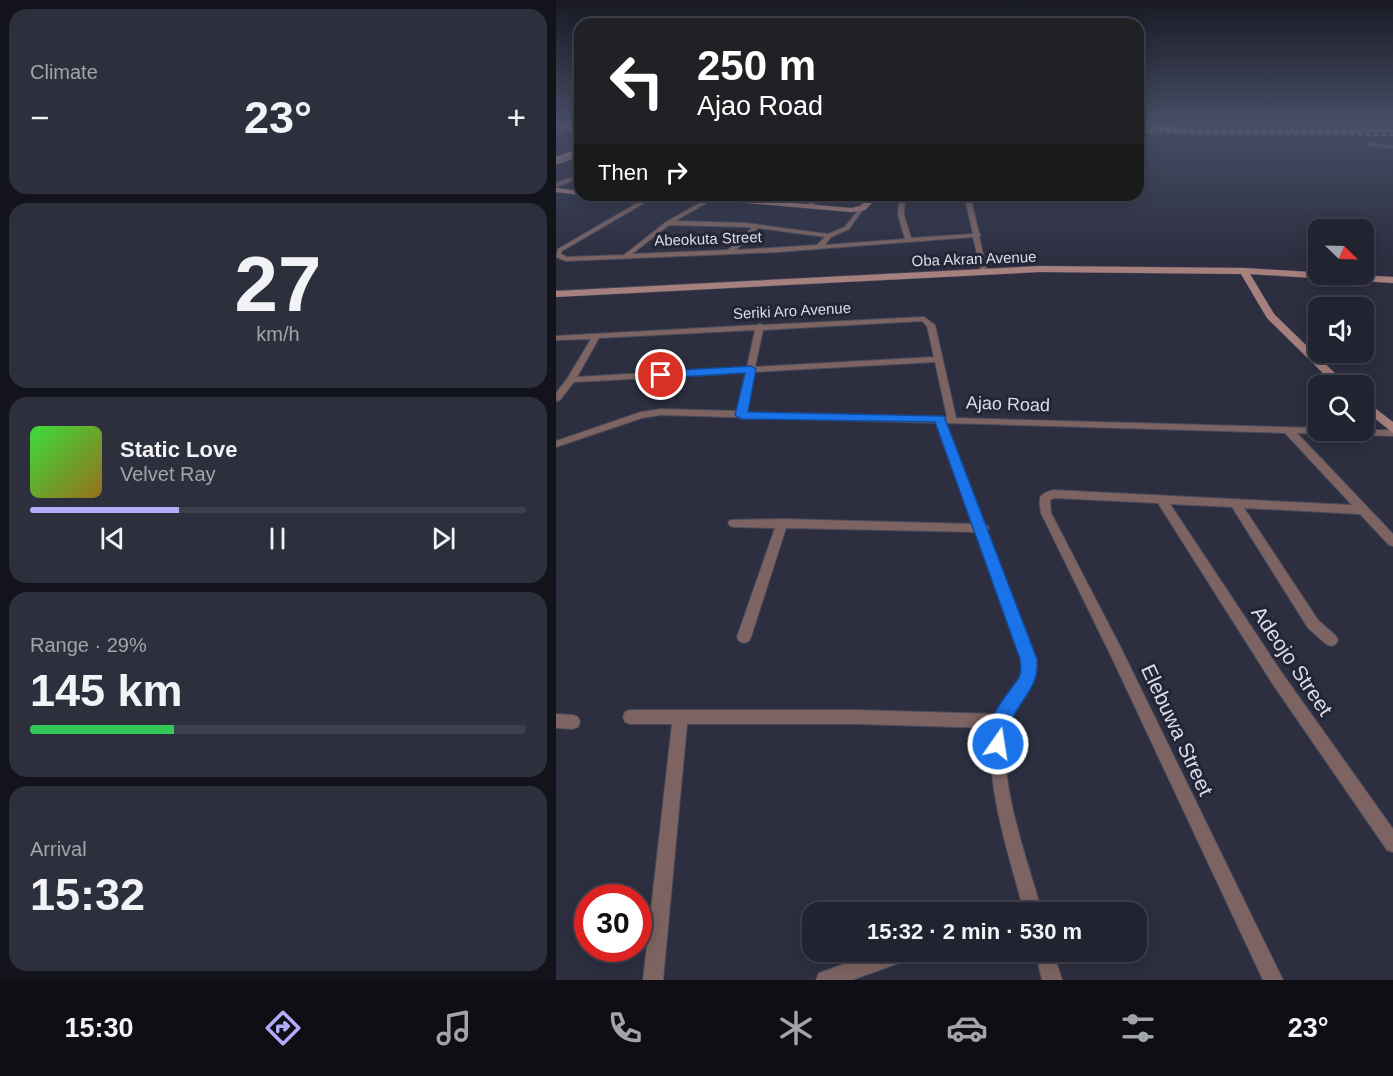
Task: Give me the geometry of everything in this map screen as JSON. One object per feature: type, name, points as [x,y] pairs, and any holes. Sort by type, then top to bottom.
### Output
[{"type":"main road","points":[[556,190],[574,192]]},
{"type":"main road","points":[[746,201],[851,210],[861,208],[870,201]]},
{"type":"main road","name":"Oba Akran Avenue","points":[[556,295],[984,271],[1128,269],[1393,281]]},
{"type":"main road","points":[[1245,273],[1270,316],[1332,375]]},
{"type":"main road","name":"Oba Akran Avenue","points":[[556,295],[1014,274],[1245,273]]},
{"type":"main road","points":[[1374,413],[1393,431]]},
{"type":"street","points":[[556,185],[574,178]]},
{"type":"street","name":"Abeokuta Street","points":[[645,201],[560,250],[557,255],[566,259],[819,248],[978,235]]},
{"type":"street","points":[[626,256],[668,223],[708,201]]},
{"type":"street","points":[[809,207],[816,201]]},
{"type":"street","points":[[902,201],[901,215],[909,240]]},
{"type":"street","points":[[969,201],[978,235],[984,271]]},
{"type":"street","points":[[819,248],[829,236],[847,228],[856,219],[861,208]]},
{"type":"street","points":[[668,223],[757,226],[829,236]]},
{"type":"street","points":[[730,252],[757,226]]},
{"type":"street","name":"Seriki Aro Avenue","points":[[556,338],[924,319],[931,325],[939,359],[946,419],[1029,665],[1025,684],[1000,721]]},
{"type":"street","points":[[741,415],[760,326]]},
{"type":"street","points":[[557,398],[571,380],[597,335]]},
{"type":"street","points":[[571,380],[939,359]]},
{"type":"street","name":"Ajao Road","points":[[556,444],[651,413],[1393,431]]},
{"type":"street","points":[[1288,430],[1393,542]]},
{"type":"street","name":"Elebuwa Street","points":[[1161,499],[1053,494],[1044,498],[1046,513],[1117,654],[1273,980]]},
{"type":"street","points":[[1161,499],[1362,510]]},
{"type":"street","name":"Adeojo Street","points":[[1161,499],[1277,678],[1393,844]]},
{"type":"street","points":[[1235,503],[1313,624],[1330,640]]},
{"type":"street","points":[[734,523],[983,528]]},
{"type":"street","points":[[744,637],[782,523]]},
{"type":"street","points":[[630,717],[857,717],[1000,721],[999,779],[1030,902]]},
{"type":"street","points":[[653,980],[680,718]]},
{"type":"street","points":[[556,721],[573,722]]},
{"type":"street","points":[[826,980],[876,962]]},
{"type":"street","points":[[1047,962],[1052,980]]},
{"type":"route","points":[[661,375],[751,369],[741,415],[940,419],[983,528],[1029,659],[1030,672],[1025,684],[1000,721],[998,744]]}]
